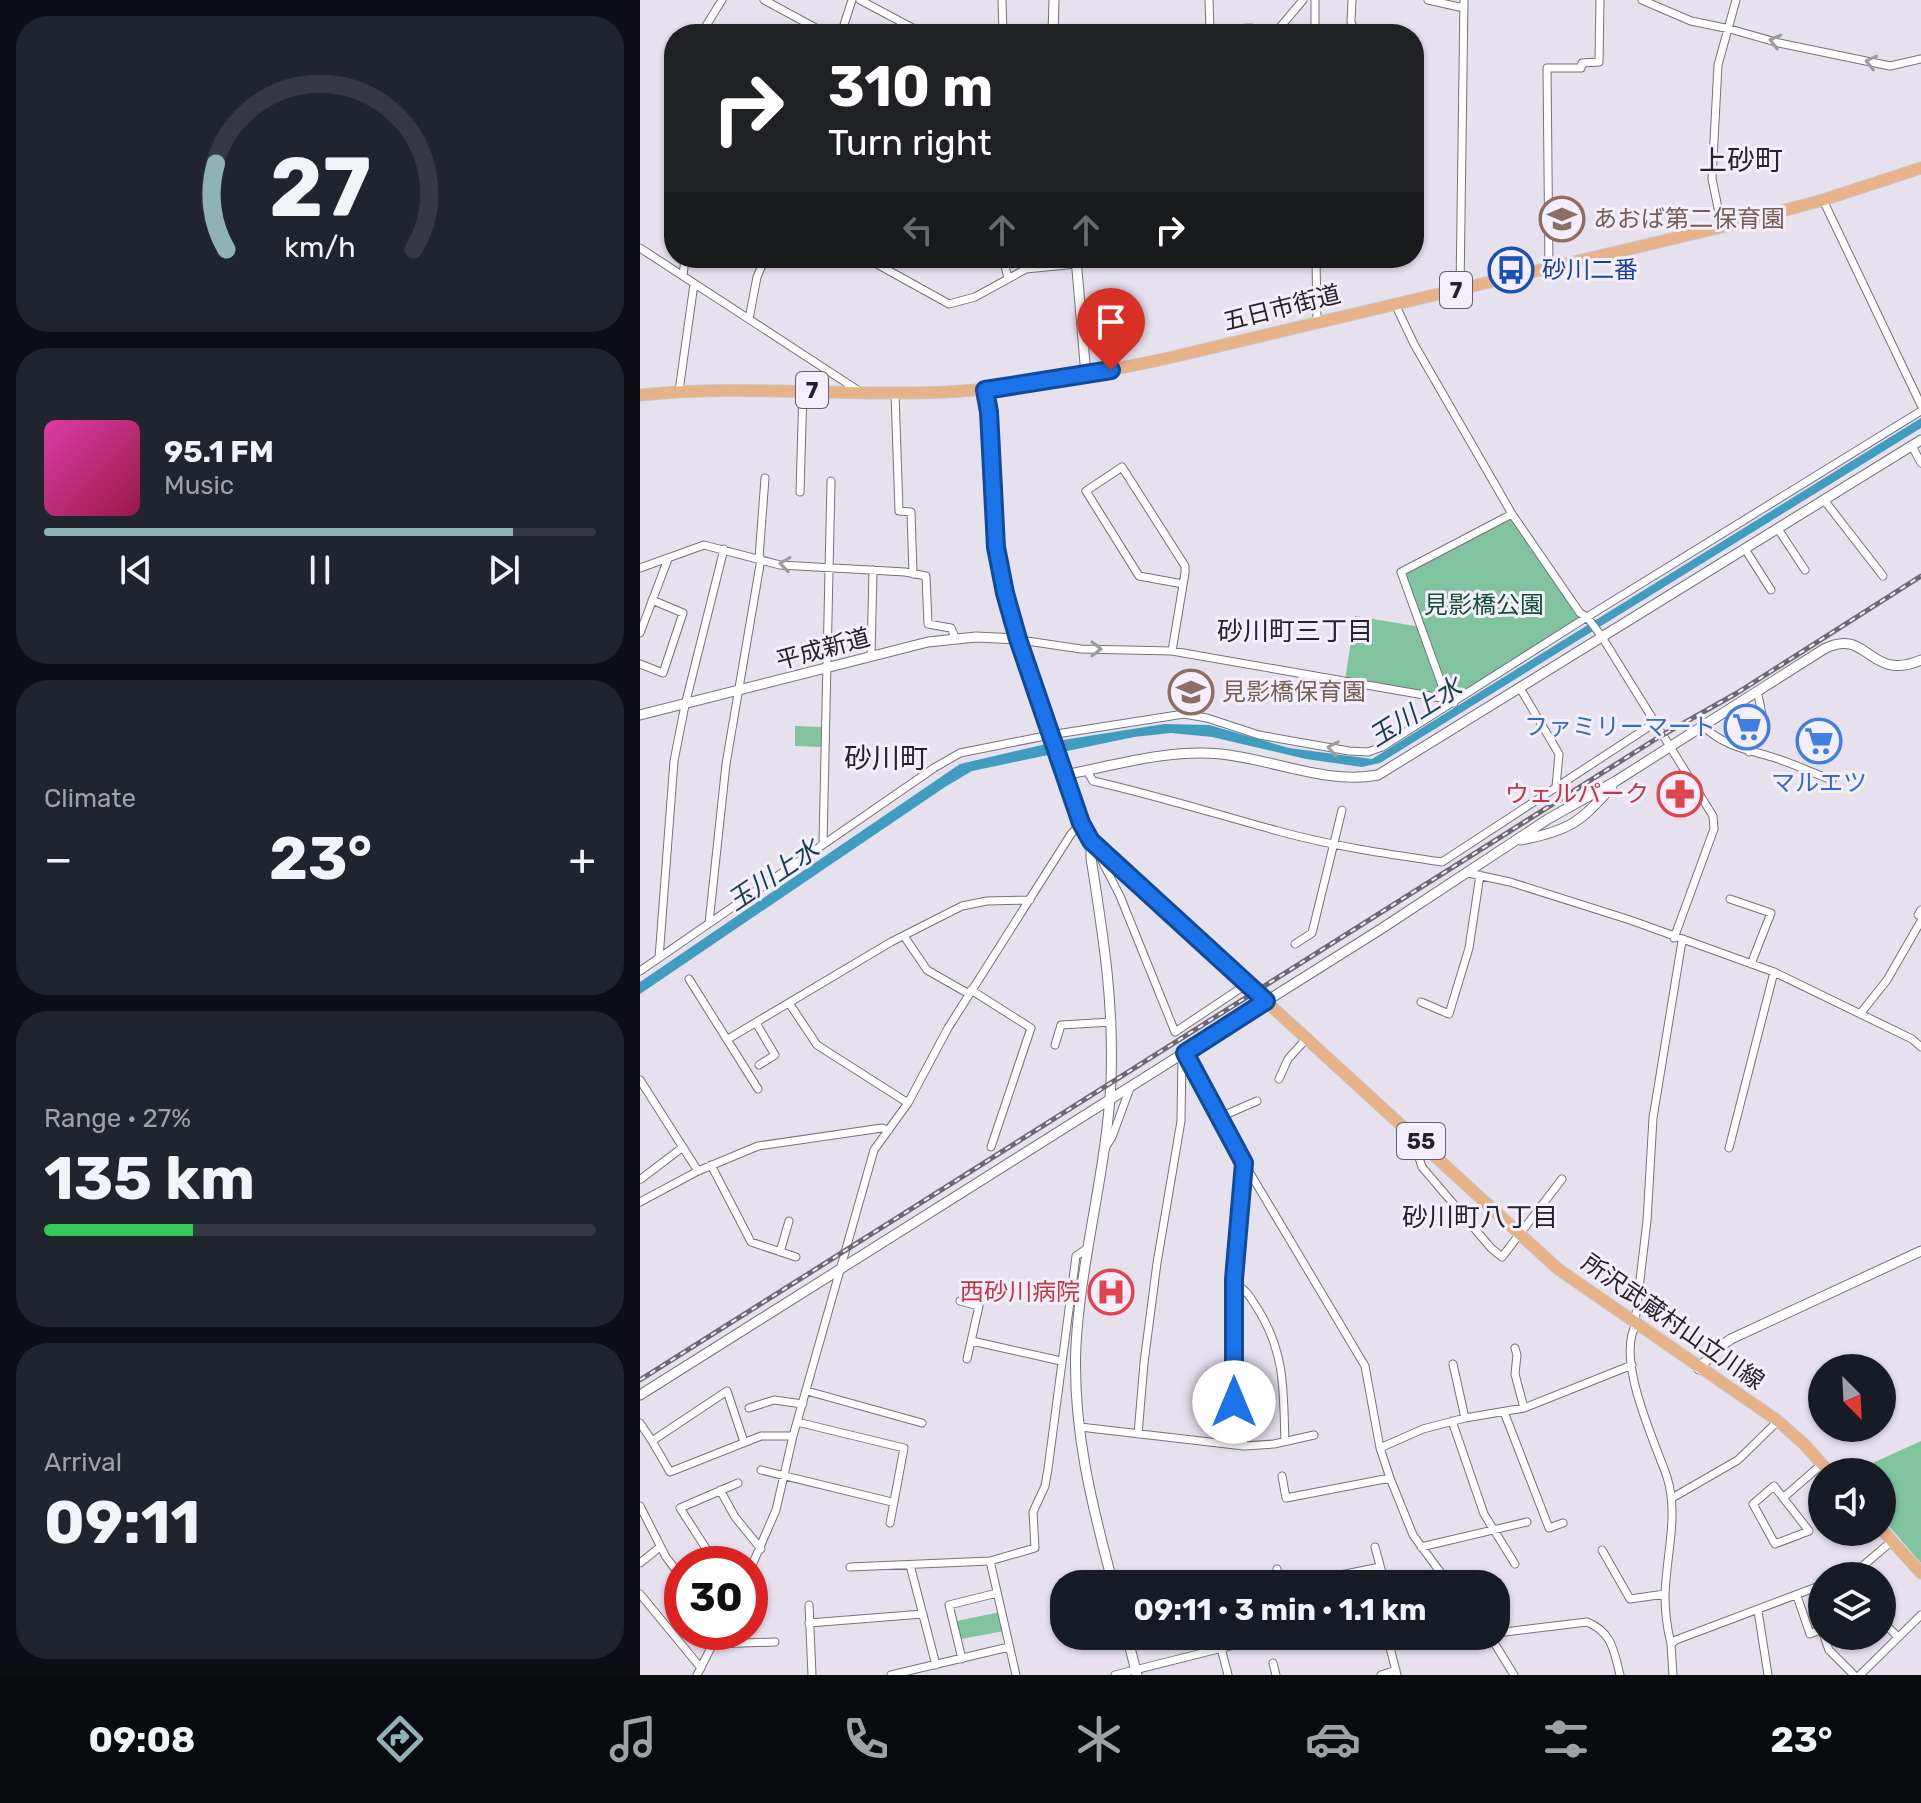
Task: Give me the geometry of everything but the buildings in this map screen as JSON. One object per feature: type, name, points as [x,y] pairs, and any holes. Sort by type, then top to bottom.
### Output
[{"type":"main road","name":"五日市街道","points":[[640,395],[679,391],[895,393],[985,390],[1086,375],[1722,227],[1808,200],[1823,200],[1921,168]]},
{"type":"main road","name":"55","points":[[985,390],[989,412],[996,547],[1005,593],[1063,770]]},
{"type":"main road","name":"所沢武蔵村山立川線","points":[[1063,770],[1081,823],[1091,841],[1412,1133],[1518,1234],[1558,1269],[1778,1421],[1816,1458]]},
{"type":"main road","points":[[1896,1545],[1921,1573]]},
{"type":"street","points":[[707,24],[722,0]]},
{"type":"street","points":[[764,0],[808,24]]},
{"type":"street","points":[[844,24],[852,0]]},
{"type":"street","points":[[860,0],[905,24]]},
{"type":"street","points":[[1002,0],[1003,24]]},
{"type":"street","points":[[1053,24],[1054,0]]},
{"type":"street","points":[[1209,0],[1210,24]]},
{"type":"street","points":[[1283,24],[1303,0]]},
{"type":"street","points":[[1315,0],[1315,24]]},
{"type":"street","points":[[1352,0],[1352,24]]},
{"type":"street","points":[[1428,0],[1464,4],[1460,289]]},
{"type":"street","points":[[1549,268],[1547,68],[1581,68],[1582,63],[1599,62],[1600,0]]},
{"type":"street","points":[[1642,0],[1691,21],[1779,43],[1890,66],[1921,59]]},
{"type":"street","points":[[1722,227],[1712,179],[1718,65],[1736,0]]},
{"type":"street","points":[[1823,200],[1921,405]]},
{"type":"street","points":[[640,248],[664,264]]},
{"type":"street","points":[[671,268],[862,392]]},
{"type":"street","points":[[683,276],[684,268]]},
{"type":"street","points":[[749,319],[761,268]]},
{"type":"street","points":[[884,268],[949,304],[975,297],[1032,268]]},
{"type":"street","points":[[1006,268],[1008,278]]},
{"type":"street","points":[[1077,268],[1086,375]]},
{"type":"street","points":[[1316,268],[1317,322]]},
{"type":"street","points":[[679,391],[694,284]]},
{"type":"street","points":[[1395,304],[1414,344],[1512,514],[1580,613],[1589,619],[1601,636],[1715,822],[1678,939],[1653,1118],[1647,1221],[1636,1322],[1632,1331],[1632,1365],[1645,1422],[1672,1498],[1665,1594],[1673,1675]]},
{"type":"street","points":[[800,492],[803,390]]},
{"type":"street","points":[[895,393],[899,511],[911,512],[913,574]]},
{"type":"street","points":[[640,971],[960,753],[1184,714],[1259,735],[1368,752],[1382,747],[1450,701],[1589,619],[1921,411]]},
{"type":"street","points":[[1063,770],[1087,771],[1157,756],[1222,754],[1293,769],[1358,778],[1378,775],[1916,443],[1921,463]]},
{"type":"street","points":[[1172,651],[1183,584],[1185,566],[1122,467],[1086,491],[1139,576],[1183,584]]},
{"type":"street","points":[[709,923],[737,693],[760,559],[765,478]]},
{"type":"street","points":[[823,844],[831,481]]},
{"type":"street","points":[[1824,500],[1883,576]]},
{"type":"street","points":[[1450,701],[1401,572],[1512,514]]},
{"type":"street","points":[[1778,529],[1805,570]]},
{"type":"street","points":[[640,568],[704,545],[780,565],[913,574],[927,578],[928,624],[951,628],[955,637]]},
{"type":"street","points":[[659,958],[674,761],[724,549]]},
{"type":"street","points":[[1745,549],[1771,590]]},
{"type":"street","points":[[640,633],[668,559]]},
{"type":"street","points":[[871,656],[873,570]]},
{"type":"street","points":[[640,664],[663,673],[683,613],[652,600]]},
{"type":"street","name":"平成新道","points":[[640,715],[955,637],[1018,639]]},
{"type":"street","points":[[1018,639],[1081,649],[1172,651],[1450,701]]},
{"type":"street","points":[[640,1395],[1184,1054],[1574,803],[1616,781],[1824,649],[1840,644],[1856,646],[1891,667],[1904,667],[1921,660]]},
{"type":"street","points":[[1520,688],[1559,754],[1556,787]]},
{"type":"street","points":[[1749,752],[1759,737],[1764,717],[1757,692]]},
{"type":"street","points":[[1087,771],[1093,781],[1279,832],[1376,853],[1442,862],[1656,722]]},
{"type":"street","points":[[1703,726],[1719,740],[1832,780]]},
{"type":"street","points":[[1518,840],[1570,826],[1581,819],[1616,781]]},
{"type":"street","points":[[1295,944],[1312,933],[1342,810]]},
{"type":"street","points":[[762,1546],[776,1510],[793,1436],[874,1150],[908,1103],[970,992],[1081,823]]},
{"type":"street","points":[[1091,841],[1109,971],[1112,1022],[1109,1100],[1076,1344],[1086,1476],[1110,1570]]},
{"type":"street","points":[[1103,853],[1102,861],[1120,896],[1175,1032],[1247,984]]},
{"type":"street","points":[[1468,873],[1510,882],[1585,906],[1774,972],[1912,1039],[1921,1047]]},
{"type":"street","points":[[1421,1002],[1449,1014],[1469,948],[1480,875]]},
{"type":"street","points":[[728,1039],[904,936],[962,906],[987,901],[1030,900]]},
{"type":"street","points":[[1729,900],[1771,913],[1751,964]]},
{"type":"street","points":[[1860,1014],[1887,980],[1921,919],[1918,915],[1921,910]]},
{"type":"street","points":[[904,936],[927,970],[1031,1028],[991,1147]]},
{"type":"street","points":[[1729,1148],[1774,972]]},
{"type":"street","points":[[689,979],[758,1089]]},
{"type":"street","points":[[789,1003],[817,1045],[908,1103]]},
{"type":"street","points":[[1055,1045],[1061,1025],[1112,1022]]},
{"type":"street","points":[[756,1023],[775,1055],[759,1065]]},
{"type":"street","points":[[1279,1079],[1288,1059],[1307,1038]]},
{"type":"street","points":[[1184,1054],[1244,1163],[1365,1366],[1380,1448],[1390,1478],[1413,1535],[1438,1570]]},
{"type":"street","points":[[1138,1434],[1155,1277],[1181,1121],[1184,1054]]},
{"type":"street","points":[[640,1080],[698,1171]]},
{"type":"street","points":[[1101,1155],[1112,1137],[1130,1088]]},
{"type":"street","points":[[1220,1117],[1257,1101]]},
{"type":"street","points":[[640,1202],[698,1171],[758,1146],[882,1128],[889,1130]]},
{"type":"street","points":[[1412,1133],[1422,1167],[1502,1257],[1562,1179]]},
{"type":"street","points":[[654,1195],[641,1178],[683,1147]]},
{"type":"street","points":[[1244,1163],[1234,1284],[1234,1402],[1244,1446]]},
{"type":"street","points":[[711,1165],[751,1242],[796,1257]]},
{"type":"street","points":[[780,1252],[789,1221]]},
{"type":"street","points":[[850,1567],[990,1561],[1035,1548],[1033,1512],[1045,1486],[1048,1469],[1076,1256],[1088,1248]]},
{"type":"street","points":[[1699,1369],[1715,1350],[1731,1339],[1921,1251]]},
{"type":"street","points":[[1234,1284],[1246,1289],[1274,1335],[1279,1354],[1285,1441]]},
{"type":"street","points":[[960,1301],[979,1306],[967,1359]]},
{"type":"street","points":[[972,1341],[1061,1361]]},
{"type":"street","points":[[1515,1348],[1515,1374],[1524,1408]]},
{"type":"street","points":[[1453,1364],[1465,1418]]},
{"type":"street","points":[[1380,1448],[1423,1429],[1524,1408],[1632,1365]]},
{"type":"street","points":[[652,1441],[727,1391],[744,1442]]},
{"type":"street","points":[[807,1391],[922,1423]]},
{"type":"street","points":[[749,1408],[774,1400],[803,1404]]},
{"type":"street","points":[[1504,1412],[1549,1528],[1563,1523]]},
{"type":"street","points":[[1452,1421],[1484,1514],[1515,1564]]},
{"type":"street","points":[[1672,1498],[1738,1460],[1778,1421]]},
{"type":"street","points":[[797,1422],[904,1448],[890,1523]]},
{"type":"street","points":[[640,1423],[670,1472],[761,1436],[793,1436]]},
{"type":"street","points":[[1080,1427],[1244,1446],[1314,1435]]},
{"type":"street","points":[[761,1470],[892,1502]]},
{"type":"street","points":[[1282,1476],[1286,1498],[1390,1478]]},
{"type":"street","points":[[1783,1498],[1808,1481]]},
{"type":"street","points":[[704,1546],[680,1508],[738,1483]]},
{"type":"street","points":[[1774,1486],[1783,1498],[1809,1531],[1775,1544],[1753,1504],[1774,1486]]},
{"type":"street","points":[[720,1490],[735,1517],[759,1546]]},
{"type":"street","points":[[640,1506],[664,1553]]},
{"type":"street","points":[[1421,1547],[1527,1522]]},
{"type":"street","points":[[1867,1562],[1886,1546]]},
{"type":"street","points":[[640,1563],[660,1547]]},
{"type":"street","points":[[1375,1547],[1381,1570]]},
{"type":"street","points":[[1602,1550],[1630,1599],[1665,1594]]},
{"type":"street","points":[[990,1561],[1016,1675]]},
{"type":"street","points":[[910,1565],[936,1665]]},
{"type":"street","points":[[1365,1570],[1380,1567]]},
{"type":"street","points":[[1671,1644],[1808,1591]]},
{"type":"street","points":[[962,1659],[949,1605],[997,1593]]},
{"type":"street","points":[[640,1594],[699,1672],[711,1650]]},
{"type":"street","points":[[1797,1596],[1808,1628]]},
{"type":"street","points":[[809,1605],[812,1675]]},
{"type":"street","points":[[1758,1611],[1768,1675]]},
{"type":"street","points":[[809,1623],[923,1614]]},
{"type":"street","points":[[1860,1675],[1921,1615]]},
{"type":"street","points":[[1510,1631],[1587,1622],[1598,1626],[1611,1641],[1620,1675]]},
{"type":"street","points":[[768,1642],[775,1642]]},
{"type":"street","points":[[891,1675],[920,1672],[936,1665],[1009,1647]]},
{"type":"street","points":[[1131,1650],[1137,1672]]},
{"type":"street","points":[[1115,1675],[1137,1672],[1214,1650]]},
{"type":"street","points":[[1222,1650],[1228,1675]]},
{"type":"street","points":[[1381,1675],[1396,1673],[1390,1650]]},
{"type":"street","points":[[1499,1650],[1514,1675]]},
{"type":"street","points":[[1829,1650],[1854,1675]]},
{"type":"street","points":[[1273,1663],[1276,1675]]},
{"type":"street","points":[[1837,1675],[1845,1667]]},
{"type":"green space","name":"見影橋公園","points":[[1510,517],[1586,620],[1453,700],[1345,680],[1355,616],[1421,627],[1405,573]]},
{"type":"green space","points":[[795,726],[822,727],[821,747],[795,746]]},
{"type":"green space","points":[[1921,1441],[1921,1563],[1896,1534],[1896,1458],[1884,1458]]},
{"type":"green space","points":[[1000,1612],[1004,1631],[961,1639],[957,1621]]},
{"type":"water","points":[[1921,418],[1921,428],[1380,763],[1362,767],[1306,759],[1212,737],[1171,733],[1134,737],[972,771],[640,994],[640,982],[960,764],[1063,740],[1164,724],[1209,725],[1289,748],[1372,759]]},
{"type":"railway","points":[[640,1380],[1659,737],[1737,693],[1921,576]]},
{"type":"place","name":"あおば第二保育園","points":[[1562,219]]},
{"type":"place","name":"砂川二番","points":[[1511,270]]},
{"type":"place","name":"見影橋保育園","points":[[1191,692]]},
{"type":"place","name":"ファミリーマート","points":[[1747,727]]},
{"type":"place","name":"マルエツ","points":[[1819,741]]},
{"type":"place","name":"ウェルパーク","points":[[1680,794]]},
{"type":"place","name":"西砂川病院","points":[[1111,1292]]},
{"type":"district","name":"上砂町","points":[[1741,160]]},
{"type":"district","name":"砂川町三丁目","points":[[1295,631]]},
{"type":"district","name":"砂川町","points":[[886,758]]},
{"type":"district","name":"砂川町八丁目","points":[[1480,1217]]},
{"type":"route","points":[[1111,370],[985,390],[989,412],[996,547],[1018,639],[1081,823],[1091,841],[1266,1001],[1185,1053],[1244,1163],[1234,1279],[1234,1402]]},
{"type":"water label","name":"玉川上水","points":[[1415,712]]},
{"type":"water label","name":"玉川上水","points":[[773,875]]}]
